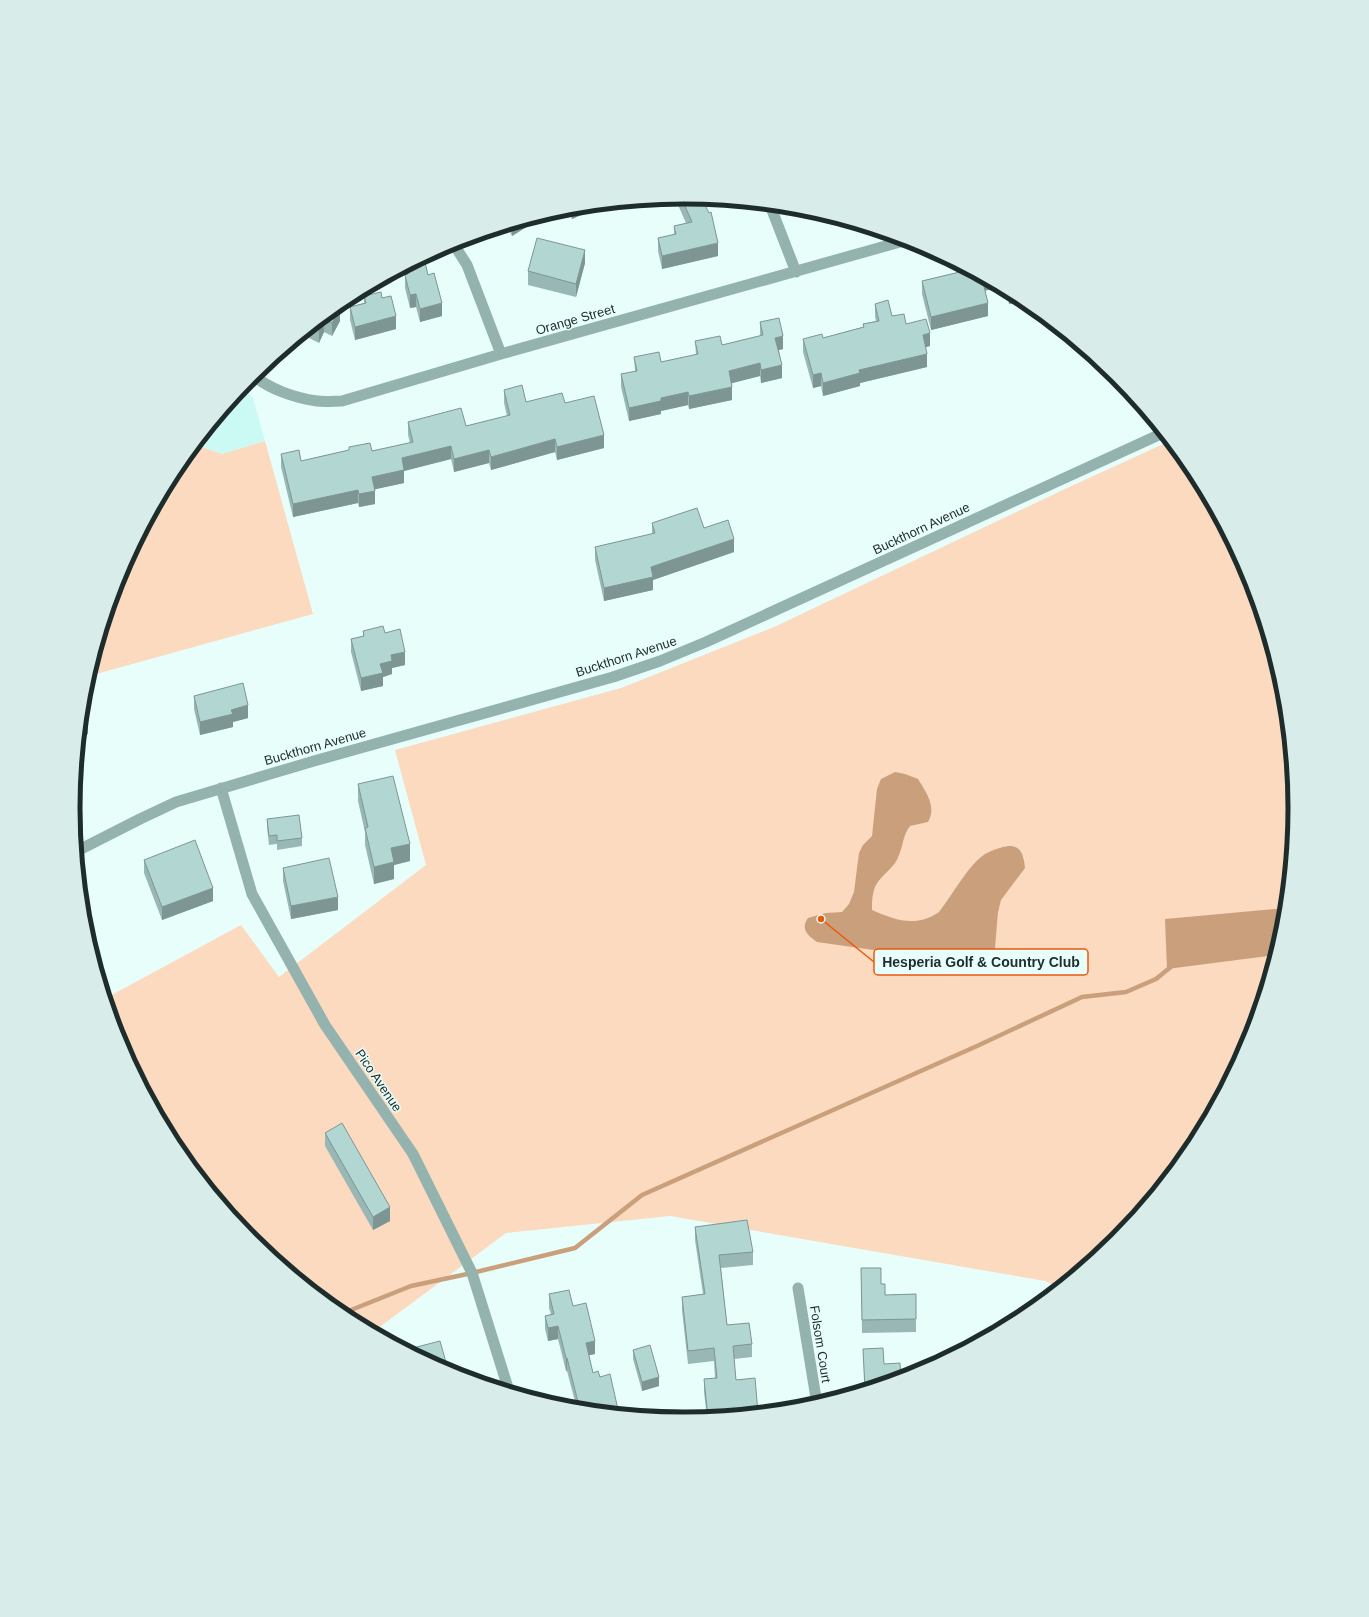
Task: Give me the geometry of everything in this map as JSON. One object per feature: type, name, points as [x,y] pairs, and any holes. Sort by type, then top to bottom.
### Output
[{"type":"street","points":[[772,211],[796,272]]},
{"type":"street","name":"Orange Street","points":[[258,380],[294,396],[317,401],[342,401],[501,354],[897,243]]},
{"type":"street","points":[[457,249],[467,265],[501,354]]},
{"type":"street","name":"Buckthorn Avenue","points":[[81,850],[176,802],[613,677],[660,661],[706,642],[1159,435]]},
{"type":"street","name":"Pico Avenue","points":[[221,788],[252,894],[325,1025],[413,1154],[472,1273],[507,1386]]},
{"type":"street","name":"Folsom Court","points":[[798,1288],[816,1398]]},
{"type":"shaded area","points":[[247,392],[253,398],[265,441],[222,454],[201,447],[230,410]]},
{"type":"shaded area","points":[[265,441],[313,614],[96,674],[112,614],[126,577],[142,541],[161,506],[201,447],[222,454]]},
{"type":"shaded area","points":[[1165,443],[1187,473],[1208,506],[1227,541],[1257,614],[1268,652],[1284,730],[1288,769],[1289,808],[1288,848],[1284,887],[1268,965],[1257,1003],[1227,1076],[1208,1111],[1164,1176],[1139,1207],[1112,1236],[1083,1263],[1055,1286],[1045,1281],[670,1216],[506,1233],[377,1329],[317,1288],[286,1263],[257,1236],[230,1207],[182,1144],[161,1111],[142,1076],[126,1040],[110,996],[241,925],[279,977],[426,865],[395,750],[621,688],[774,627],[1067,488]]},
{"type":"shaded area","points":[[895,772],[918,779],[929,800],[931,811],[928,822],[910,826],[908,829],[897,860],[876,885],[873,894],[872,910],[889,917],[906,921],[922,920],[930,917],[939,912],[979,859],[985,854],[1000,848],[1013,846],[1022,853],[1025,868],[1001,900],[998,912],[994,960],[987,962],[965,963],[817,942],[806,932],[805,926],[808,918],[826,913],[842,912],[849,904],[854,892],[859,853],[863,845],[872,836],[877,789],[881,779]]},
{"type":"shaded area","points":[[1280,909],[1270,956],[1167,969],[1165,919]]},
{"type":"building","points":[[684,204],[705,205],[709,213],[711,212],[718,243],[662,256],[658,238],[676,234],[674,226],[692,222]]},
{"type":"building","points":[[537,238],[585,250],[576,284],[528,271]]},
{"type":"building","points":[[425,262],[428,275],[434,273],[442,303],[420,309],[416,294],[410,295],[405,275],[408,274],[407,271]]},
{"type":"building","points":[[962,271],[983,283],[988,303],[931,317],[922,281]]},
{"type":"building","points":[[381,292],[382,298],[391,296],[396,316],[355,327],[350,307],[366,303],[365,296]]},
{"type":"building","points":[[888,300],[892,316],[904,314],[906,324],[926,319],[930,333],[923,335],[927,354],[859,370],[860,373],[823,383],[821,373],[813,375],[803,339],[822,334],[823,338],[864,327],[863,324],[879,321],[875,304]]},
{"type":"building","points":[[336,315],[332,323],[328,321]]},
{"type":"building","points":[[779,318],[783,336],[775,338],[782,365],[761,370],[760,363],[729,371],[732,387],[689,396],[688,392],[661,398],[661,401],[629,408],[621,374],[637,371],[634,357],[659,352],[661,362],[698,354],[695,341],[720,336],[722,345],[763,335],[760,322]]},
{"type":"building","points":[[522,385],[526,402],[562,393],[565,403],[594,396],[604,435],[557,447],[555,439],[491,457],[489,450],[454,459],[451,446],[402,458],[404,470],[372,477],[375,491],[359,494],[358,490],[293,504],[281,454],[299,450],[301,461],[349,450],[349,447],[370,443],[372,451],[413,442],[408,422],[461,408],[466,426],[510,415],[504,390]]},
{"type":"building","points":[[697,508],[704,528],[728,520],[734,539],[651,567],[653,577],[604,588],[595,547],[655,533],[652,523]]},
{"type":"building","points":[[383,626],[385,633],[400,629],[405,652],[391,655],[392,661],[380,664],[383,673],[361,678],[351,639],[364,636],[363,631]]},
{"type":"building","points":[[243,683],[248,705],[231,710],[233,714],[200,722],[194,696]]},
{"type":"building","points":[[393,776],[410,844],[391,848],[394,862],[374,867],[365,828],[368,827],[358,784]]},
{"type":"building","points":[[299,815],[302,838],[277,841],[277,835],[269,836],[267,819]]},
{"type":"building","points":[[195,840],[213,888],[162,907],[144,860]]},
{"type":"building","points":[[329,858],[338,897],[291,906],[283,868]]},
{"type":"building","points":[[342,1123],[390,1207],[373,1217],[325,1133]]},
{"type":"building","points":[[747,1220],[753,1252],[719,1255],[727,1325],[749,1323],[752,1344],[733,1346],[736,1380],[755,1378],[758,1409],[707,1412],[704,1379],[717,1378],[714,1348],[688,1351],[682,1297],[705,1294],[695,1227]]},
{"type":"building","points":[[861,1268],[881,1268],[881,1284],[885,1284],[885,1295],[916,1294],[916,1319],[862,1320]]},
{"type":"building","points":[[569,1290],[573,1306],[586,1303],[595,1341],[586,1343],[593,1373],[598,1371],[600,1377],[610,1374],[618,1409],[578,1403],[558,1326],[548,1328],[545,1316],[554,1314],[549,1294]]},
{"type":"building","points":[[440,1341],[446,1364],[417,1351],[412,1348]]},
{"type":"building","points":[[650,1345],[659,1377],[642,1382],[633,1350]]},
{"type":"building","points":[[883,1348],[884,1364],[900,1363],[901,1373],[865,1385],[863,1349]]},
{"type":"waterway","points":[[349,1311],[411,1286],[575,1248],[642,1195],[977,1046],[1082,997],[1126,992],[1156,979],[1172,966]]},
{"type":"place","name":"Hesperia Golf & Country Club","points":[[821,919]]}]
